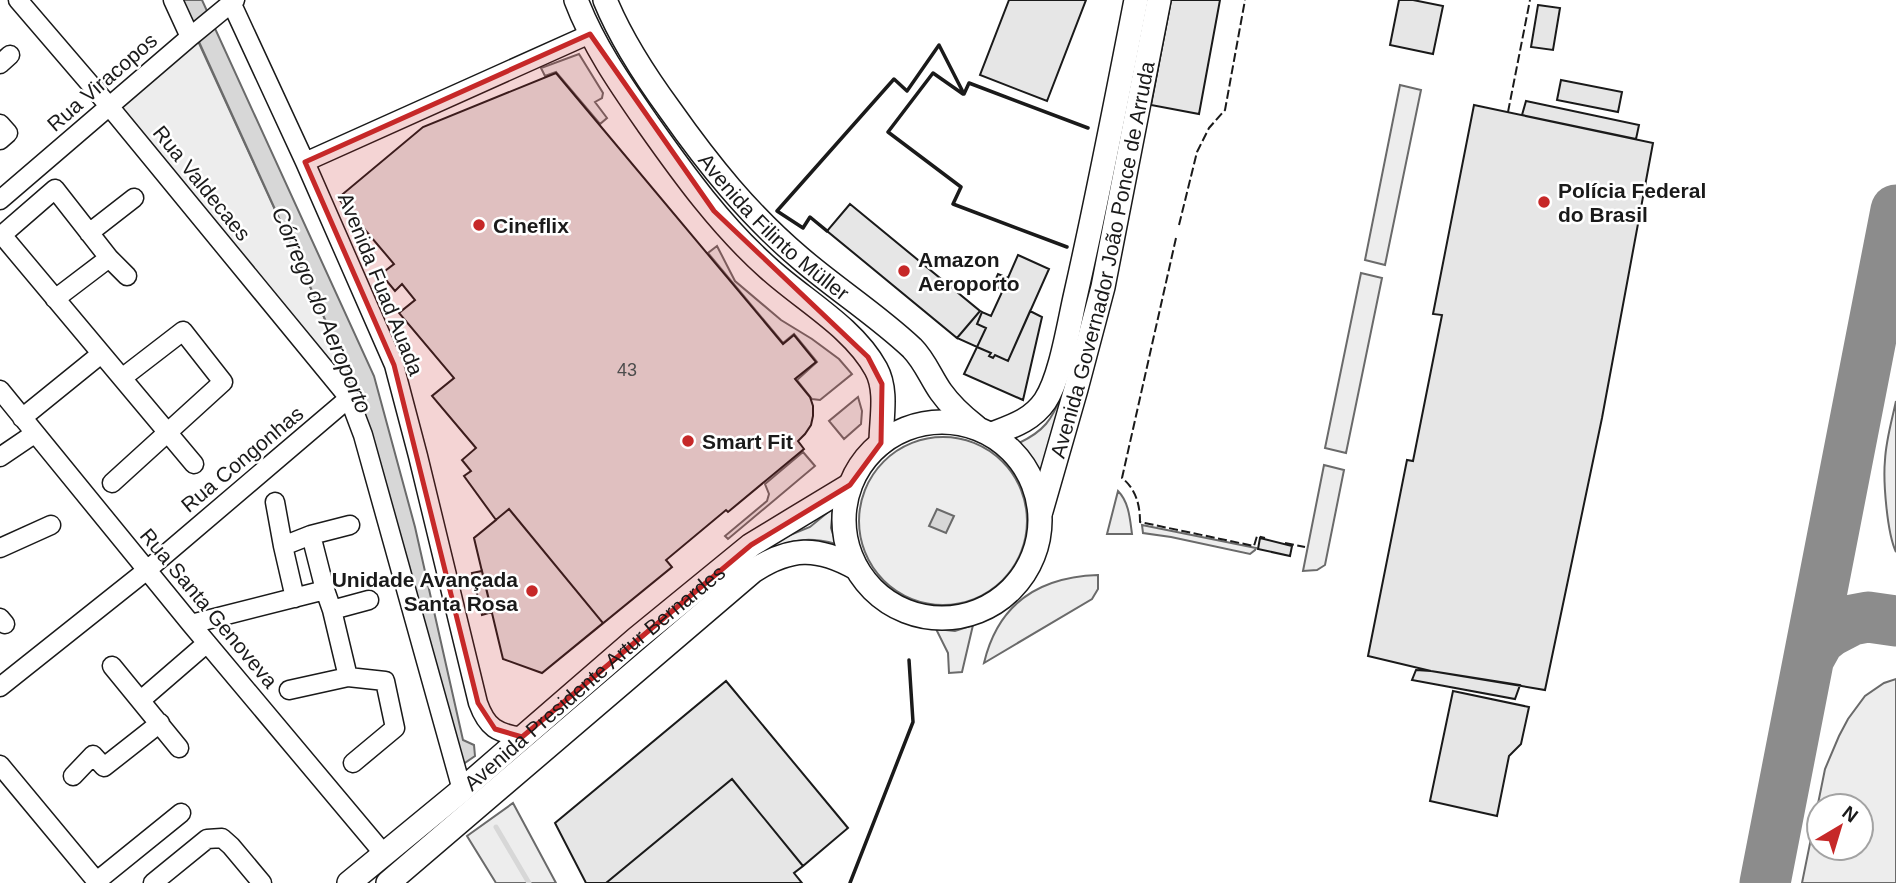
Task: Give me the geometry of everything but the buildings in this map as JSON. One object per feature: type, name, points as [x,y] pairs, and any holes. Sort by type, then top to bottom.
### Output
[{"type":"main road","name":"Avenida Filinto Müller","points":[[576,0],[590,34],[616,78],[698,192],[767,267],[842,328],[869,357],[882,384],[881,443]]},
{"type":"main road","name":"Avenida Filinto Müller","points":[[605,0],[637,61],[659,95],[702,154],[749,210],[782,242],[915,351],[949,403],[983,430]]},
{"type":"main road","name":"Avenida Governador João Ponce de Arruda","points":[[983,430],[1017,425],[1044,403],[1053,386],[1097,201],[1136,0]]},
{"type":"main road","name":"Avenida Governador João Ponce de Arruda","points":[[1039,517],[1103,287],[1159,0]]},
{"type":"main road","points":[[930,422],[951,422],[983,430],[1009,445],[1025,466],[1034,486],[1039,517],[1034,549],[1020,577],[998,599],[969,614],[937,618],[906,612],[887,603],[875,594],[856,568],[848,548],[844,527],[845,506],[850,485],[860,466],[881,443],[909,427],[930,422]]},
{"type":"main road","name":"Avenida Presidente Artur Bernardes","points":[[349,883],[751,545],[850,485]]},
{"type":"main road","name":"Avenida Presidente Artur Bernardes","points":[[388,883],[753,571],[791,552],[832,556],[856,568]]},
{"type":"street","name":"Rua Valdecaes","points":[[18,0],[109,106],[349,398]]},
{"type":"street","points":[[173,0],[190,36]]},
{"type":"street","name":"Rua Viracopos","points":[[0,200],[232,1]]},
{"type":"street","name":"Avenida Fuad Auada","points":[[232,1],[394,365],[478,703],[484,718],[495,729],[522,737]]},
{"type":"street","points":[[305,162],[590,34]]},
{"type":"street","points":[[0,124],[8,134],[0,140]]},
{"type":"street","points":[[127,276],[55,190],[2,235],[194,464]]},
{"type":"street","points":[[89,233],[134,198]]},
{"type":"street","points":[[55,299],[109,257]]},
{"type":"street","points":[[113,483],[223,382],[183,331],[122,378]]},
{"type":"street","points":[[22,418],[102,354]]},
{"type":"street","name":"Rua Santa Genoveva","points":[[0,390],[384,854]]},
{"type":"street","points":[[349,398],[363,435],[461,790]]},
{"type":"street","name":"Rua Congonhas","points":[[0,687],[147,570],[349,398]]},
{"type":"street","points":[[0,457],[34,433]]},
{"type":"street","points":[[275,502],[295,598]]},
{"type":"street","points":[[0,548],[51,525]]},
{"type":"street","points":[[283,546],[311,535],[350,525]]},
{"type":"street","points":[[311,535],[348,677]]},
{"type":"street","points":[[191,624],[325,590]]},
{"type":"street","points":[[332,610],[369,600]]},
{"type":"street","points":[[141,699],[207,643]]},
{"type":"street","points":[[112,666],[179,748]]},
{"type":"street","points":[[289,691],[348,677],[385,681],[395,728],[353,763]]},
{"type":"street","points":[[73,776],[93,755],[104,767],[160,723]]},
{"type":"street","points":[[0,765],[98,882],[181,813]]},
{"type":"street","points":[[153,883],[207,839],[222,838],[262,883]]},
{"type":"highlighted area","points":[[590,34],[714,211],[868,357],[882,384],[881,443],[850,485],[751,545],[522,737],[495,729],[478,703],[394,365],[305,162]]},
{"type":"shaded area","points":[[198,41],[354,383],[459,767],[358,410],[118,107]]},
{"type":"shaded area","points":[[579,54],[603,93],[602,98],[595,102],[607,118],[600,124],[556,72],[545,76],[541,68]]},
{"type":"shaded area","points":[[1400,85],[1421,90],[1385,265],[1365,260]]},
{"type":"shaded area","points":[[717,246],[735,281],[781,320],[839,359],[852,374],[820,400],[812,399],[797,380],[817,362],[794,334],[783,343],[708,253]]},
{"type":"shaded area","points":[[1361,273],[1382,278],[1346,453],[1325,448]]},
{"type":"shaded area","points":[[1062,394],[1067,395],[1042,481],[1035,463],[1019,443],[1046,424]]},
{"type":"shaded area","points":[[858,397],[862,411],[861,424],[844,439],[829,421]]},
{"type":"shaded area","points":[[1896,401],[1896,552],[1888,520],[1885,469]]},
{"type":"shaded area","points":[[943,437],[975,443],[1002,462],[1021,489],[1027,521],[1021,553],[1002,580],[975,599],[943,605],[911,599],[884,580],[865,553],[859,521],[865,489],[884,462],[911,443]]},
{"type":"shaded area","points":[[803,452],[815,466],[728,539],[725,536],[767,501],[769,494],[765,484]]},
{"type":"shaded area","points":[[1324,465],[1344,470],[1325,565],[1317,570],[1303,571]]},
{"type":"shaded area","points":[[1118,491],[1127,505],[1132,534],[1107,534]]},
{"type":"shaded area","points":[[833,508],[831,528],[836,544],[806,540],[776,547],[773,542],[810,527]]},
{"type":"shaded area","points":[[1142,525],[1256,548],[1250,554],[1143,533]]},
{"type":"shaded area","points":[[1098,575],[1098,589],[1092,599],[984,663],[990,642],[999,625],[1024,598],[1057,581]]},
{"type":"shaded area","points":[[973,625],[962,672],[949,673],[948,653],[936,629],[955,631]]},
{"type":"shaded area","points":[[1896,679],[1896,883],[1802,883],[1806,862],[1875,862],[1875,792],[1820,792],[1825,769],[1839,736],[1865,696],[1884,683]]},
{"type":"shaded area","points":[[513,803],[556,883],[496,883],[467,836]]},
{"type":"water","points":[[180,0],[202,0],[374,376],[415,527],[463,740],[474,745],[475,756],[459,767],[354,383]]},
{"type":"water","points":[[937,509],[954,516],[946,533],[929,526]]},
{"type":"waterway","name":"Córrego do Aeroporto","points":[[496,827],[529,883]]},
{"type":"taxiway","points":[[1765,883],[1896,210]]},
{"type":"taxiway","points":[[1809,658],[1819,640],[1852,620],[1868,617],[1896,621]]},
{"type":"fence","points":[[1179,225],[1197,152],[1209,128],[1225,110],[1245,0]]},
{"type":"fence","points":[[1508,112],[1530,0]]},
{"type":"fence","points":[[1176,238],[1122,478],[1131,487],[1136,498],[1140,522],[1254,546],[1257,536],[1265,538]]},
{"type":"fence","points":[[1285,543],[1305,547]]},
{"type":"wall","points":[[827,231],[810,217],[803,228],[777,211],[894,79],[907,91],[939,45],[964,94],[969,83],[1088,128]]},
{"type":"wall","points":[[963,94],[933,73],[888,132],[961,187],[953,204],[1067,247]]},
{"type":"wall","points":[[850,883],[913,722],[909,660]]},
{"type":"place","name":"Polícia Federal do Brasil","points":[[1544,202]]},
{"type":"place","name":"Cineflix","points":[[479,225]]},
{"type":"place","name":"Amazon Aeroporto","points":[[904,271]]},
{"type":"place","name":"Smart Fit","points":[[688,441]]},
{"type":"place","name":"Unidade Avançada Santa Rosa","points":[[532,591]]}]
